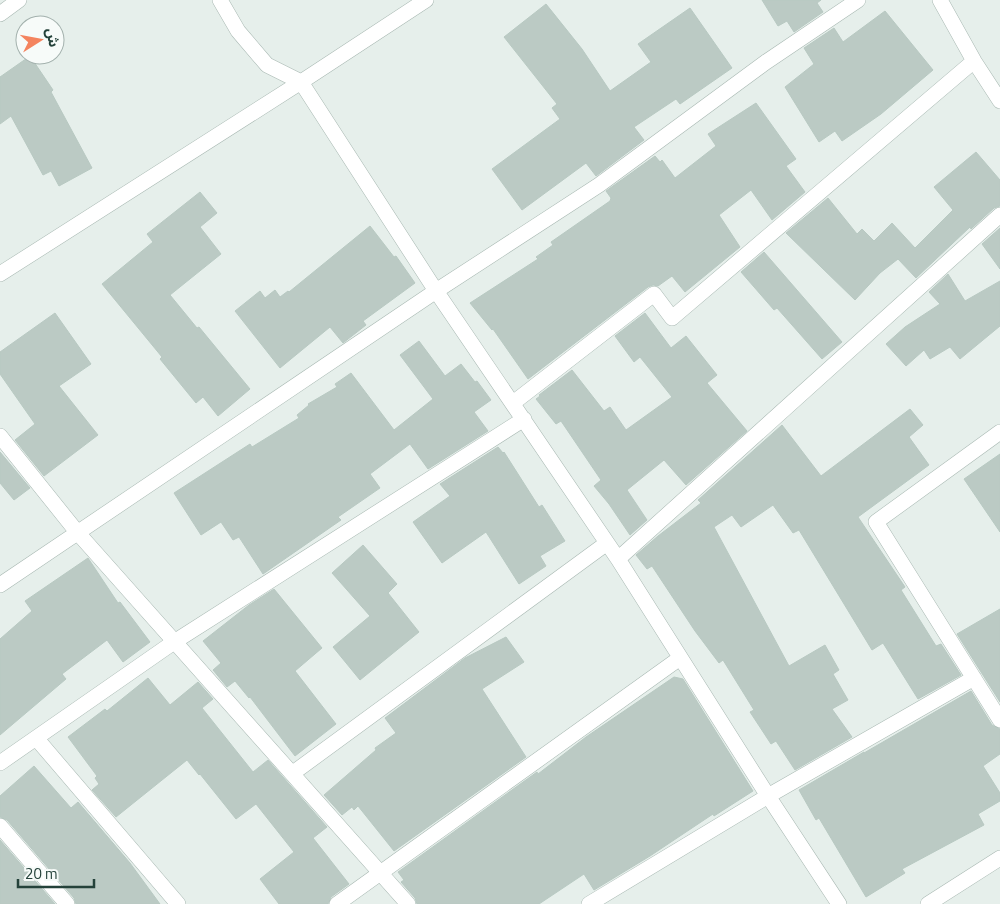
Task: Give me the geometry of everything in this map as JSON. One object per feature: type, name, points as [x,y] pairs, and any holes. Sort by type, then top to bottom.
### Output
[{"type":"street","points":[[0,14],[19,0]]},
{"type":"street","points":[[220,0],[238,31],[267,65],[301,82],[436,291],[618,559],[768,796],[840,904]]},
{"type":"street","points":[[0,274],[426,0]]},
{"type":"street","points":[[0,585],[436,291],[599,184],[766,62],[858,0]]},
{"type":"street","points":[[940,0],[974,61],[1000,101]]},
{"type":"street","points":[[513,403],[654,294],[672,318],[974,61]]},
{"type":"street","points":[[618,559],[1000,215]]},
{"type":"street","points":[[0,763],[174,642],[524,419]]},
{"type":"street","points":[[1000,432],[876,522],[1000,720]]},
{"type":"street","points":[[0,436],[77,532],[408,904]]},
{"type":"street","points":[[293,773],[607,543]]},
{"type":"street","points":[[336,904],[680,658]]},
{"type":"street","points":[[589,904],[768,796],[974,678]]},
{"type":"street","points":[[36,738],[178,904]]},
{"type":"street","points":[[0,826],[67,904]]},
{"type":"street","points":[[928,904],[1000,858]]},
{"type":"building","points":[[762,0],[821,0],[817,3],[823,12],[794,32],[787,21],[778,26]]},
{"type":"building","points":[[546,4],[582,49],[610,91],[651,62],[638,44],[690,8],[732,68],[680,104],[676,99],[634,127],[644,140],[596,176],[586,163],[522,210],[492,169],[560,119],[552,108],[557,104],[504,37]]},
{"type":"building","points":[[885,11],[933,70],[881,114],[842,141],[835,131],[819,142],[785,87],[814,64],[804,48],[834,28],[843,42]]},
{"type":"building","points":[[17,65],[36,65],[53,90],[51,92],[92,168],[59,186],[51,171],[43,175],[11,116],[0,124],[0,77]]},
{"type":"building","points":[[756,103],[796,159],[786,166],[805,192],[772,220],[751,190],[719,215],[740,247],[685,292],[672,276],[658,286],[648,287],[528,379],[493,329],[470,303],[538,259],[536,257],[553,245],[551,242],[610,201],[611,198],[606,191],[655,156],[660,162],[662,160],[675,178],[716,146],[708,134]]},
{"type":"building","points":[[976,152],[1000,180],[1000,206],[994,208],[971,229],[970,227],[916,278],[898,259],[880,273],[855,300],[786,233],[828,198],[857,234],[862,229],[874,241],[892,223],[915,248],[953,210],[934,187]]},
{"type":"building","points":[[200,192],[217,213],[200,227],[221,254],[170,295],[250,389],[218,416],[203,397],[196,403],[160,359],[162,357],[102,284],[153,242],[147,234]]},
{"type":"building","points":[[370,226],[394,257],[396,256],[415,283],[363,321],[366,325],[343,343],[330,327],[280,368],[235,311],[260,291],[265,298],[275,290],[280,297],[289,292]]},
{"type":"building","points":[[1000,228],[1000,269],[982,244]]},
{"type":"building","points":[[764,252],[842,342],[822,359],[777,308],[774,310],[741,272]]},
{"type":"building","points":[[948,274],[965,301],[1000,281],[1000,326],[960,359],[950,347],[930,359],[924,350],[906,366],[886,344],[905,327],[940,304],[929,292]]},
{"type":"building","points":[[55,313],[91,364],[59,386],[98,435],[44,476],[15,440],[35,424],[0,374],[0,352]]},
{"type":"building","points":[[645,313],[671,348],[686,336],[717,375],[707,383],[747,431],[686,485],[664,460],[627,490],[647,520],[630,535],[594,486],[601,480],[561,421],[556,424],[536,399],[572,370],[604,411],[610,407],[626,430],[672,397],[640,357],[634,362],[615,336]]},
{"type":"building","points":[[419,341],[445,376],[461,364],[475,382],[477,381],[491,400],[474,412],[488,431],[428,469],[410,444],[370,474],[380,488],[338,517],[341,520],[263,574],[239,537],[233,540],[221,522],[201,535],[174,493],[250,444],[252,447],[299,418],[297,415],[308,404],[337,387],[335,384],[351,373],[394,430],[433,399],[400,355]]},
{"type":"building","points":[[910,409],[923,425],[909,437],[929,465],[858,517],[905,587],[901,590],[936,646],[941,644],[961,675],[918,699],[883,643],[872,650],[799,530],[793,533],[773,505],[741,527],[732,515],[714,527],[789,666],[825,645],[839,670],[833,674],[848,700],[832,709],[852,737],[795,770],[776,741],[771,744],[750,712],[754,710],[723,660],[719,663],[695,631],[652,566],[647,569],[636,555],[701,503],[698,500],[782,425],[821,476]]},
{"type":"building","points":[[498,447],[504,452],[539,507],[542,505],[565,541],[540,556],[546,566],[519,584],[486,532],[442,563],[413,522],[450,496],[440,484]]},
{"type":"building","points":[[0,452],[30,488],[14,500],[0,483]]},
{"type":"building","points":[[1000,454],[1000,532],[964,479]]},
{"type":"building","points":[[363,545],[397,584],[388,593],[419,632],[360,680],[333,647],[370,616],[332,573]]},
{"type":"building","points":[[88,558],[118,603],[120,602],[150,642],[123,662],[107,640],[62,674],[66,679],[0,735],[0,639],[32,611],[25,601]]},
{"type":"building","points":[[274,589],[322,648],[295,671],[336,724],[295,756],[250,697],[235,681],[227,687],[213,670],[221,663],[203,641],[249,605]]},
{"type":"building","points":[[1000,609],[1000,702],[957,634]]},
{"type":"building","points":[[506,637],[524,662],[482,689],[526,757],[394,851],[358,806],[354,810],[352,807],[342,815],[324,795],[376,750],[375,748],[396,733],[385,718],[465,658]]},
{"type":"building","points":[[674,677],[683,679],[753,791],[714,816],[713,814],[594,890],[584,874],[539,904],[417,904],[415,898],[401,882],[404,880],[398,872],[537,772],[538,774],[586,737]]},
{"type":"building","points":[[148,678],[170,705],[198,682],[213,699],[202,708],[253,772],[268,760],[327,827],[313,838],[349,884],[331,897],[328,904],[279,904],[260,879],[294,852],[256,804],[236,819],[187,760],[116,817],[92,790],[99,784],[95,778],[97,776],[68,737],[105,709],[107,711]]},
{"type":"building","points":[[971,691],[992,725],[1000,729],[1000,754],[983,766],[1000,793],[1000,801],[978,814],[984,825],[902,869],[905,873],[866,897],[819,818],[816,820],[799,790]]},
{"type":"building","points":[[34,766],[71,808],[78,802],[130,863],[160,904],[76,904],[74,898],[7,820],[0,817],[0,796]]},
{"type":"building","points":[[0,840],[55,904],[0,904]]}]
